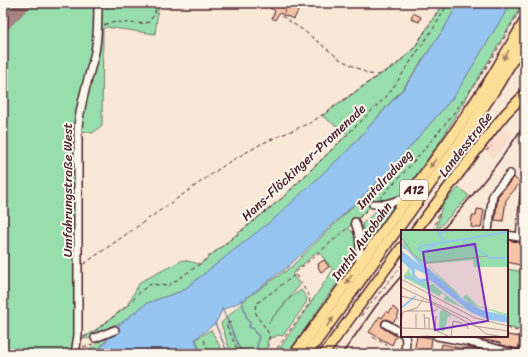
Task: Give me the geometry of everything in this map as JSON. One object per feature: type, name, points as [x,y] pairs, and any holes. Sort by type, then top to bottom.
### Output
[{"type":"highway","name":"Inntal Autobahn","points":[[295,354],[455,132],[492,77],[525,21]]},
{"type":"highway","name":"Inntal Autobahn","points":[[307,354],[460,141],[497,86],[525,39]]},
{"type":"main road","name":"Landesstraße","points":[[415,230],[493,129],[506,113],[525,94]]},
{"type":"main road","points":[[324,354],[401,248]]},
{"type":"street","name":"Umfahrungstraße West","points":[[75,354],[78,335],[78,128],[81,106],[94,52],[98,27],[98,3]]},
{"type":"street","points":[[488,230],[493,194],[510,174]]},
{"type":"street","points":[[508,235],[522,237],[525,189]]},
{"type":"street","points":[[373,204],[386,204],[409,197]]},
{"type":"street","points":[[355,222],[360,236],[360,265]]},
{"type":"street","points":[[386,324],[401,332]]},
{"type":"street","points":[[96,338],[115,330]]},
{"type":"street","points":[[405,337],[405,354]]},
{"type":"street","points":[[447,337],[517,354]]},
{"type":"street","points":[[522,354],[525,348]]},
{"type":"path","points":[[98,27],[117,21],[135,25],[149,22],[155,12],[156,3]]},
{"type":"path","points":[[288,3],[283,14],[285,18],[341,60],[369,74],[380,75]]},
{"type":"path","points":[[83,266],[229,162],[263,143],[312,122],[395,66],[415,47],[443,3]]},
{"type":"path","name":"Hans-Flöckinger-Promenade","points":[[82,338],[93,332],[127,306],[142,290],[151,284],[168,286],[200,264],[281,199],[388,94],[437,23],[448,3]]},
{"type":"path","name":"Inntalradweg","points":[[267,354],[269,334],[259,320],[255,311],[255,306],[257,303],[295,274],[355,222],[411,165],[459,106],[496,51],[523,3]]},
{"type":"path","points":[[433,230],[439,213],[434,206]]},
{"type":"path","points":[[359,318],[401,266]]},
{"type":"path","points":[[273,354],[309,304],[310,297],[295,274]]},
{"type":"path","points":[[231,322],[226,324],[239,354]]},
{"type":"path","points":[[508,328],[525,334]]},
{"type":"path","points":[[516,336],[525,334]]},
{"type":"path","points":[[373,337],[388,346]]},
{"type":"path","points":[[82,347],[91,345],[97,341],[96,338]]},
{"type":"path","points":[[204,340],[209,354]]},
{"type":"path","points":[[334,354],[341,344]]},
{"type":"shaded area","points":[[506,127],[511,134],[502,150],[492,158],[486,149],[488,143]]},
{"type":"green space","points":[[3,3],[159,3],[155,34],[106,27],[103,29],[102,125],[93,133],[81,131],[80,354],[3,354]]},
{"type":"green space","points":[[443,3],[458,3],[445,27],[404,87],[350,148],[277,217],[182,291],[147,303],[120,324],[113,325],[87,339],[82,338],[93,332],[127,306],[140,282],[183,260],[200,264],[281,199],[348,134],[322,116],[379,75],[395,66],[415,47]]},
{"type":"green space","points":[[511,3],[521,3],[517,14],[439,143],[402,195],[383,202],[377,200],[348,228],[357,236],[358,245],[354,259],[287,354],[276,354],[333,270],[318,251],[292,274],[300,285],[268,323],[291,297],[301,290],[307,298],[306,303],[283,336],[278,335],[268,338],[265,354],[231,354],[221,323],[247,298],[291,267],[390,170],[455,95]]},
{"type":"green space","points":[[459,187],[469,196],[436,230],[442,205]]},
{"type":"green space","points":[[398,202],[362,252],[362,224],[379,208],[387,207]]},
{"type":"green space","points":[[508,269],[525,272],[525,331],[508,327]]},
{"type":"green space","points":[[211,330],[224,354],[201,354],[196,339]]},
{"type":"green space","points":[[108,335],[109,336],[95,354],[85,354],[102,338]]},
{"type":"water","points":[[458,3],[511,3],[455,95],[390,170],[289,266],[242,301],[222,310],[216,323],[195,339],[200,354],[182,354],[180,351],[175,354],[96,354],[120,324],[147,303],[182,291],[276,217],[350,148],[405,87],[445,27]]},
{"type":"building","points":[[269,3],[292,3],[300,7],[294,19],[279,13],[275,20],[272,18],[275,11],[267,6]]},
{"type":"building","points":[[413,13],[421,17],[419,22],[411,19]]},
{"type":"building","points":[[514,177],[520,183],[506,200],[503,221],[495,220],[498,196]]},
{"type":"building","points":[[477,209],[484,210],[481,228],[471,227],[472,216],[476,216]]},
{"type":"building","points":[[508,240],[525,243],[525,266],[508,262]]},
{"type":"building","points":[[324,260],[329,267],[321,272],[318,264]]},
{"type":"building","points":[[393,307],[399,312],[397,318],[393,322],[386,319],[383,320],[381,324],[383,328],[396,336],[392,345],[369,332],[380,316],[382,318],[387,311],[389,313]]},
{"type":"building","points":[[508,335],[520,337],[518,349],[500,345],[500,343],[476,338],[508,337]]},
{"type":"building","points":[[417,337],[432,338],[430,354],[414,352]]},
{"type":"building","points":[[442,344],[460,348],[467,347],[483,350],[482,354],[440,354]]},
{"type":"building","points":[[390,349],[399,349],[399,354],[391,354]]},
{"type":"waterway","points":[[241,299],[250,323],[249,327],[254,329],[255,333],[259,336],[256,354]]},
{"type":"waterway","points":[[222,308],[242,354]]},
{"type":"waterway","points":[[215,323],[228,354]]},
{"type":"taxiway","points":[[3,25],[25,3]]},
{"type":"railway","points":[[442,230],[486,179],[525,123]]},
{"type":"railway","points":[[342,354],[376,306],[401,276]]}]
